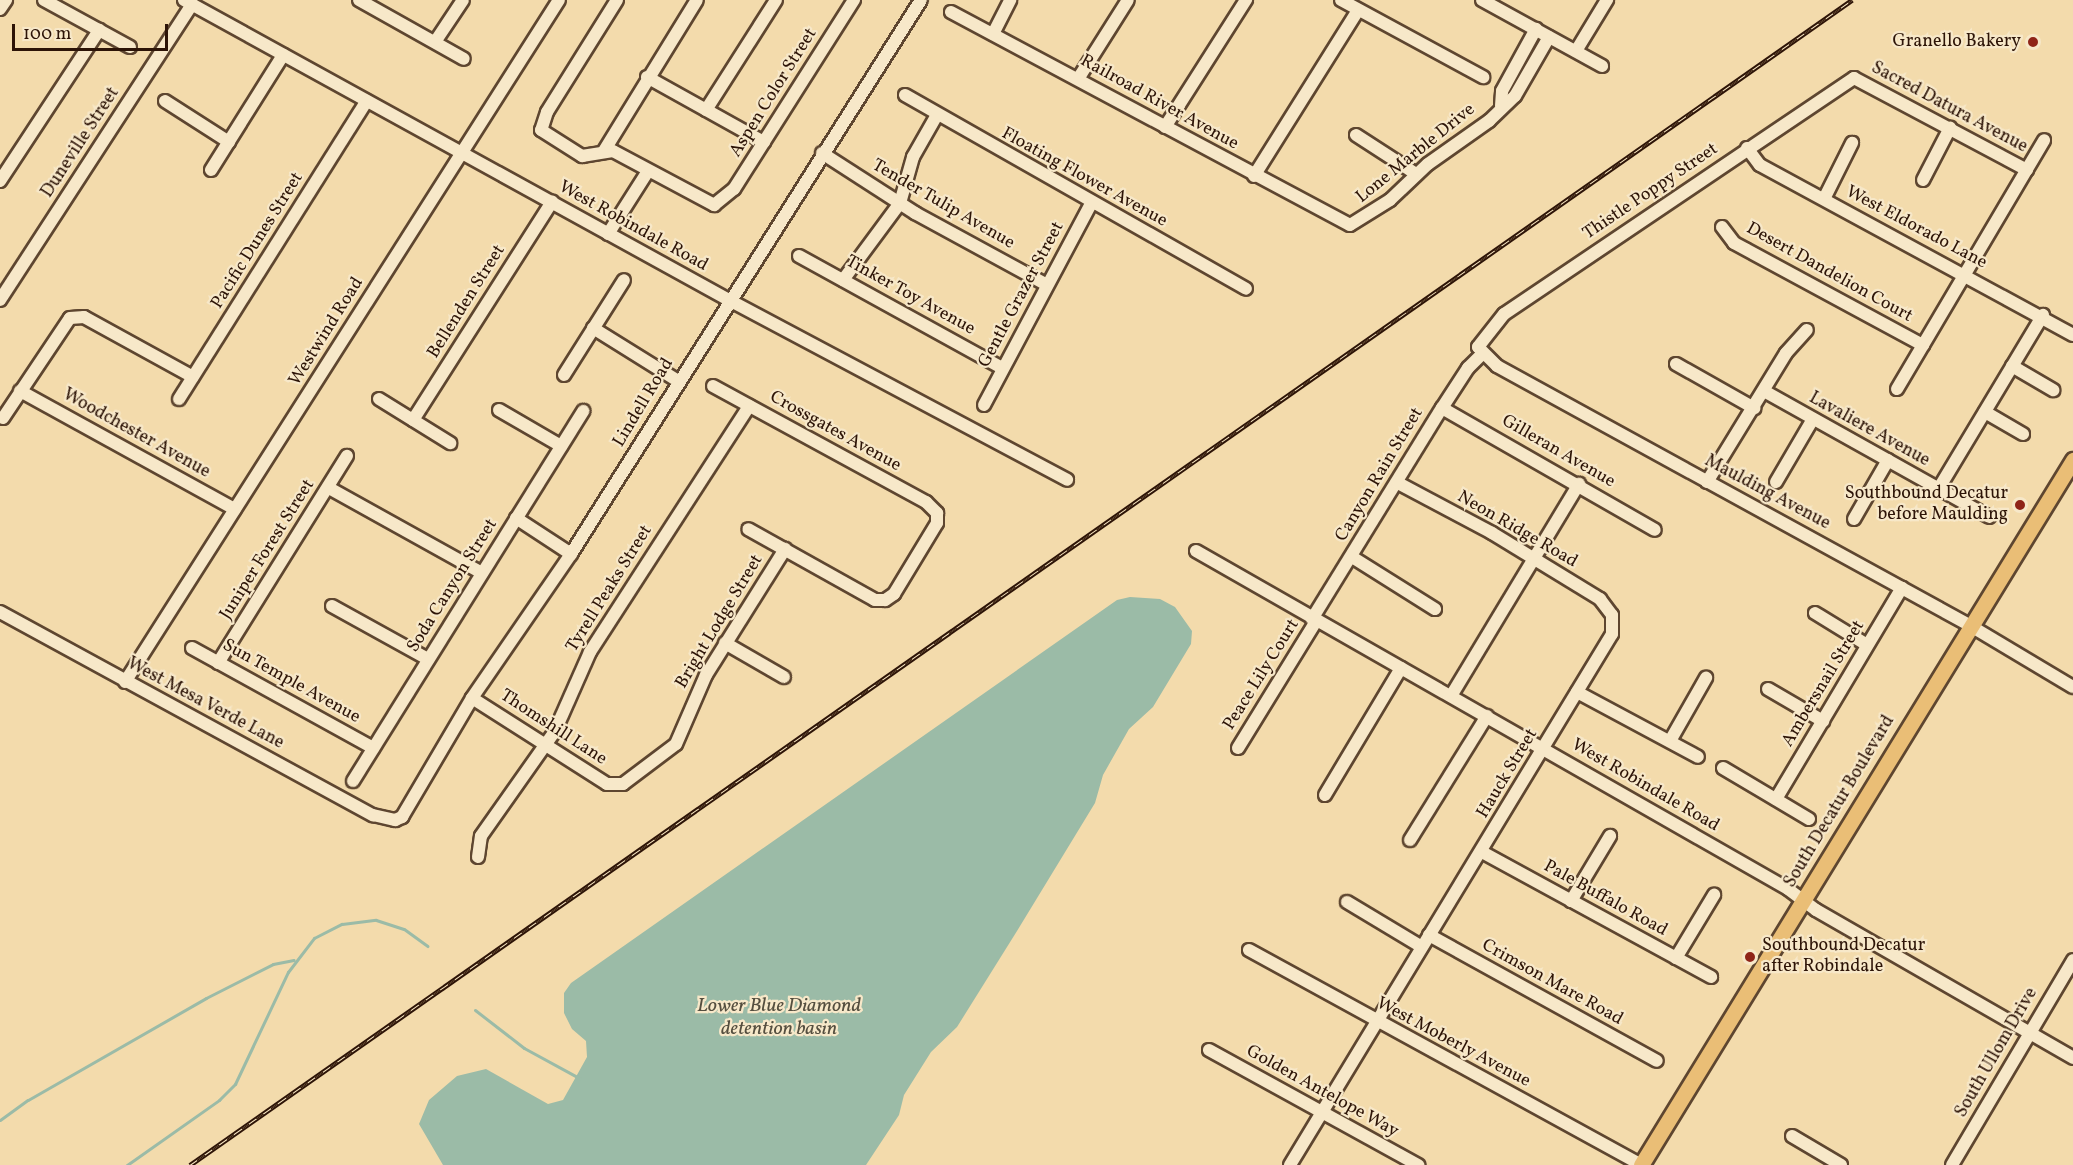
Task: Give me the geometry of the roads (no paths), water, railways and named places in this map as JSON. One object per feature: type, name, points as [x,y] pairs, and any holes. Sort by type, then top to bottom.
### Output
[{"type":"main road","name":"South Decatur Boulevard","points":[[1641,1165],[1969,625],[2073,460]]},
{"type":"street","points":[[0,9],[6,0]]},
{"type":"street","points":[[44,0],[130,47]]},
{"type":"street","points":[[359,0],[464,58]]},
{"type":"street","points":[[435,42],[463,0]]},
{"type":"street","name":"Westwind Road","points":[[125,682],[559,0]]},
{"type":"street","points":[[608,234],[648,171],[604,151],[582,156],[541,130],[547,112],[617,0]]},
{"type":"street","points":[[604,151],[647,77],[697,0]]},
{"type":"street","points":[[706,110],[776,0]]},
{"type":"street","name":"Aspen Color Street","points":[[648,171],[708,203],[720,203],[734,189],[854,0]]},
{"type":"street","name":"Lindell Road","points":[[395,820],[402,817],[472,698],[571,554],[729,300],[921,0]]},
{"type":"street","points":[[993,34],[1010,0]]},
{"type":"street","points":[[1078,79],[1128,0]]},
{"type":"street","points":[[1166,127],[1246,0]]},
{"type":"street","points":[[1341,0],[1483,77]]},
{"type":"street","points":[[1482,0],[1602,66]]},
{"type":"street","points":[[1576,51],[1607,0]]},
{"type":"street","name":"West Robindale Road","points":[[188,2],[729,300],[1067,480]]},
{"type":"street","name":"Duneville Street","points":[[0,300],[188,2]]},
{"type":"street","points":[[1254,176],[1358,10]]},
{"type":"street","name":"Railroad River Avenue","points":[[951,12],[1254,176],[1350,225]]},
{"type":"street","name":"Lone Marble Drive","points":[[1501,106],[1502,91],[1536,29]]},
{"type":"street","points":[[0,181],[99,30]]},
{"type":"street","name":"Lone Marble Drive","points":[[1350,225],[1390,200],[1416,174],[1489,121],[1501,106],[1515,96],[1549,37]]},
{"type":"street","points":[[211,170],[283,55]]},
{"type":"street","points":[[647,77],[764,142]]},
{"type":"street","name":"Sacred Datura Avenue","points":[[1854,78],[2027,170]]},
{"type":"street","name":"Thistle Poppy Street","points":[[1481,350],[1504,314],[1854,78]]},
{"type":"street","name":"Floating Flower Avenue","points":[[905,95],[1246,289]]},
{"type":"street","points":[[165,101],[229,142]]},
{"type":"street","name":"Pacific Dunes Street","points":[[178,399],[367,101]]},
{"type":"street","points":[[843,280],[900,203],[913,157],[937,115]]},
{"type":"street","points":[[1923,180],[1950,128]]},
{"type":"street","points":[[1356,135],[1416,174]]},
{"type":"street","points":[[1897,389],[2044,140]]},
{"type":"street","points":[[1824,199],[1852,143]]},
{"type":"street","name":"West Eldorado Lane","points":[[1748,148],[1760,165],[2043,315],[2073,335]]},
{"type":"street","name":"Tender Tulip Avenue","points":[[822,153],[900,203],[1047,285]]},
{"type":"street","name":"Bellenden Street","points":[[413,420],[552,202]]},
{"type":"street","name":"Gentle Grazer Street","points":[[984,405],[1092,202]]},
{"type":"street","name":"Desert Dandelion Court","points":[[1722,227],[1734,243],[1923,345]]},
{"type":"street","name":"Tinker Toy Avenue","points":[[800,256],[1002,368]]},
{"type":"street","points":[[564,375],[624,280]]},
{"type":"street","points":[[1939,489],[2043,315]]},
{"type":"street","points":[[3,418],[70,318],[84,317],[193,377]]},
{"type":"street","points":[[593,328],[678,381]]},
{"type":"street","points":[[1707,482],[1786,353],[1807,330]]},
{"type":"street","name":"Canyon Rain Street","points":[[1314,620],[1442,408],[1481,350]]},
{"type":"street","name":"Maulding Avenue","points":[[1481,350],[1497,366],[1969,625],[2073,687]]},
{"type":"street","points":[[1676,364],[1754,408]]},
{"type":"street","points":[[2012,366],[2054,390]]},
{"type":"street","name":"Crossgates Avenue","points":[[712,386],[926,502],[937,513],[937,523],[894,594],[885,600],[875,600],[785,549]]},
{"type":"street","name":"Woodchester Avenue","points":[[20,391],[235,509]]},
{"type":"street","name":"Lavaliere Avenue","points":[[1764,391],[1989,517]]},
{"type":"street","points":[[379,399],[450,443]]},
{"type":"street","name":"Tyrell Peaks Street","points":[[478,857],[481,836],[491,819],[546,746],[590,652],[749,405]]},
{"type":"street","name":"Gilleran Avenue","points":[[1442,408],[1579,484],[1655,530]]},
{"type":"street","points":[[499,410],[561,446]]},
{"type":"street","name":"Soda Canyon Street","points":[[353,781],[583,411]]},
{"type":"street","points":[[1985,412],[2023,434]]},
{"type":"street","points":[[1776,482],[1813,419]]},
{"type":"street","name":"Juniper Forest Street","points":[[218,663],[347,456]]},
{"type":"street","points":[[1854,519],[1888,460]]},
{"type":"street","name":"Neon Ridge Road","points":[[1398,483],[1600,599],[1612,615]]},
{"type":"street","points":[[1451,696],[1579,484]]},
{"type":"street","points":[[329,488],[482,573]]},
{"type":"street","points":[[516,518],[571,554]]},
{"type":"street","points":[[748,529],[785,549]]},
{"type":"street","name":"Bright Lodge Street","points":[[615,786],[623,784],[676,744],[698,688],[785,549]]},
{"type":"street","name":"West Robindale Road","points":[[1196,551],[1314,620],[1546,749],[2073,1058]]},
{"type":"street","points":[[1352,558],[1435,609]]},
{"type":"street","name":"Ambersnail Street","points":[[1776,799],[1902,588]]},
{"type":"street","points":[[332,606],[428,659]]},
{"type":"street","name":"West Mesa Verde Lane","points":[[0,612],[373,815],[395,820]]},
{"type":"street","points":[[1815,613],[1868,645]]},
{"type":"street","name":"Hauck Street","points":[[1290,1165],[1378,1023],[1429,935],[1546,749],[1612,634],[1612,615]]},
{"type":"street","name":"Peace Lily Court","points":[[1238,748],[1314,620]]},
{"type":"street","points":[[726,643],[784,677]]},
{"type":"street","name":"Sun Temple Avenue","points":[[192,648],[373,748]]},
{"type":"street","points":[[1325,795],[1401,668]]},
{"type":"street","points":[[1670,741],[1706,678]]},
{"type":"street","points":[[1768,689],[1823,722]]},
{"type":"street","points":[[1577,692],[1698,757]]},
{"type":"street","name":"Thomshill Lane","points":[[472,698],[546,746],[615,786]]},
{"type":"street","points":[[1410,840],[1487,716]]},
{"type":"street","points":[[1723,768],[1809,819]]},
{"type":"street","points":[[1571,901],[1610,836]]},
{"type":"street","name":"Pale Buffalo Road","points":[[1482,852],[1711,977]]},
{"type":"street","points":[[1676,958],[1714,895]]},
{"type":"street","points":[[1347,902],[1422,947]]},
{"type":"street","name":"Crimson Mare Road","points":[[1429,935],[1657,1061]]},
{"type":"street","name":"West Moberly Avenue","points":[[1249,950],[1378,1023],[1641,1165]]},
{"type":"street","name":"South Ullom Drive","points":[[1952,1165],[2073,960]]},
{"type":"street","name":"Golden Antelope Way","points":[[1209,1050],[1418,1165]]},
{"type":"street","points":[[1792,1136],[1841,1165]]},
{"type":"water","name":"Lower Blue Diamond detention basin","points":[[1130,597],[1160,599],[1175,607],[1192,631],[1191,644],[1153,707],[1129,729],[1103,775],[1095,803],[957,1027],[931,1052],[904,1095],[899,1115],[866,1165],[443,1165],[419,1124],[429,1100],[457,1076],[486,1069],[548,1104],[563,1100],[587,1057],[586,1041],[572,1029],[564,1013],[564,993],[571,983],[1117,600]]},
{"type":"waterway","points":[[127,1165],[219,1100],[235,1084],[288,972],[314,938],[342,924],[376,920],[404,929],[427,946]]},
{"type":"waterway","points":[[0,1120],[28,1100],[206,998],[273,964],[294,960]]},
{"type":"waterway","points":[[475,1010],[524,1048],[579,1078]]},
{"type":"railway","points":[[190,1165],[1852,0]]},
{"type":"place","name":"Granello Bakery","points":[[2033,42]]},
{"type":"place","name":"Southbound Decatur before Maulding","points":[[2020,505]]},
{"type":"place","name":"Southbound Decatur after Robindale","points":[[1750,957]]}]
